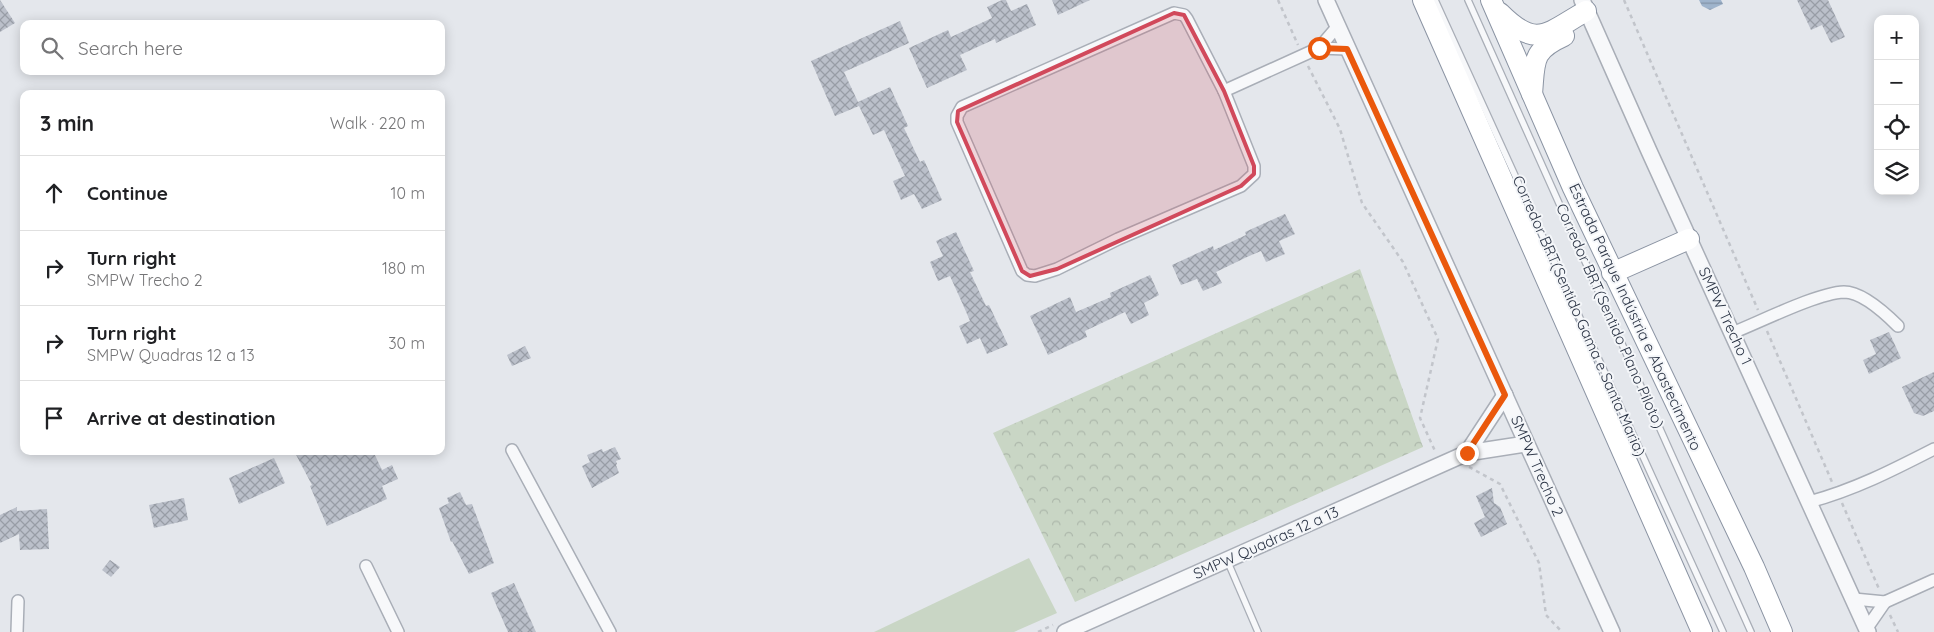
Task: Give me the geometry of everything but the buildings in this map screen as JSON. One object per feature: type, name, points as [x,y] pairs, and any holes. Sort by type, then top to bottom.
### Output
[{"type":"highway","points":[[1423,0],[1702,632]]},
{"type":"highway","points":[[1493,4],[1515,28],[1532,35],[1549,32],[1587,11]]},
{"type":"highway","name":"Estrada Parque Indústria e Abastecimento","points":[[1493,4],[1532,96],[1612,273],[1754,567],[1782,632]]},
{"type":"highway","points":[[1532,96],[1536,59],[1539,51],[1587,11]]},
{"type":"highway","points":[[1612,273],[1689,239]]},
{"type":"street","name":"SMPW Trecho 2","points":[[1326,0],[1612,632]]},
{"type":"street","name":"SMPW Trecho 1","points":[[1587,11],[1868,630]]},
{"type":"street","points":[[1174,13],[1184,15],[1188,19],[1224,91],[1254,166],[1254,174],[1250,180],[1241,186],[1118,239],[1057,269],[1034,276],[1024,273],[957,122],[957,116],[962,108],[1174,13]]},
{"type":"street","points":[[1319,48],[1338,27]]},
{"type":"street","points":[[1224,91],[1319,48],[1347,49]]},
{"type":"street","points":[[1732,333],[1811,301],[1845,292],[1878,305],[1898,326]]},
{"type":"street","points":[[1460,456],[1505,395]]},
{"type":"street","name":"SMPW Quadras 12 a 13","points":[[1065,632],[1460,456],[1526,444]]},
{"type":"street","points":[[1809,502],[1842,492],[1883,476],[1934,449]]},
{"type":"street","points":[[512,450],[610,632]]},
{"type":"street","points":[[366,566],[398,632]]},
{"type":"street","points":[[1854,599],[1885,602],[1934,580]]},
{"type":"street","points":[[17,632],[18,602]]},
{"type":"street","points":[[1868,630],[1885,602]]},
{"type":"lane","name":"Corredor BRT(Sentido Gama e Santa Maria)","points":[[1435,0],[1723,632]]},
{"type":"lane","name":"Corredor BRT(Sentido Plano Piloto)","points":[[1468,0],[1751,632]]},
{"type":"lane","points":[[1227,560],[1258,632]]},
{"type":"path","points":[[1278,0],[1302,55],[1340,129],[1362,204],[1403,262],[1438,338],[1420,418],[1434,451],[1460,456],[1500,484],[1539,563],[1546,615],[1562,632]]},
{"type":"highlighted area","points":[[1174,13],[1184,15],[1224,91],[1254,166],[1254,174],[1241,186],[1057,269],[1030,276],[1022,271],[957,122],[958,111]]},
{"type":"green space","points":[[1360,269],[1423,447],[1075,602],[993,433]]},
{"type":"green space","points":[[1029,558],[1057,613],[1014,632],[874,632]]},
{"type":"water","points":[[1699,0],[1721,0],[1723,4],[1710,10],[1702,6]]},
{"type":"route","points":[[1319,48],[1347,49],[1427,220],[1505,395],[1467,453]]}]
